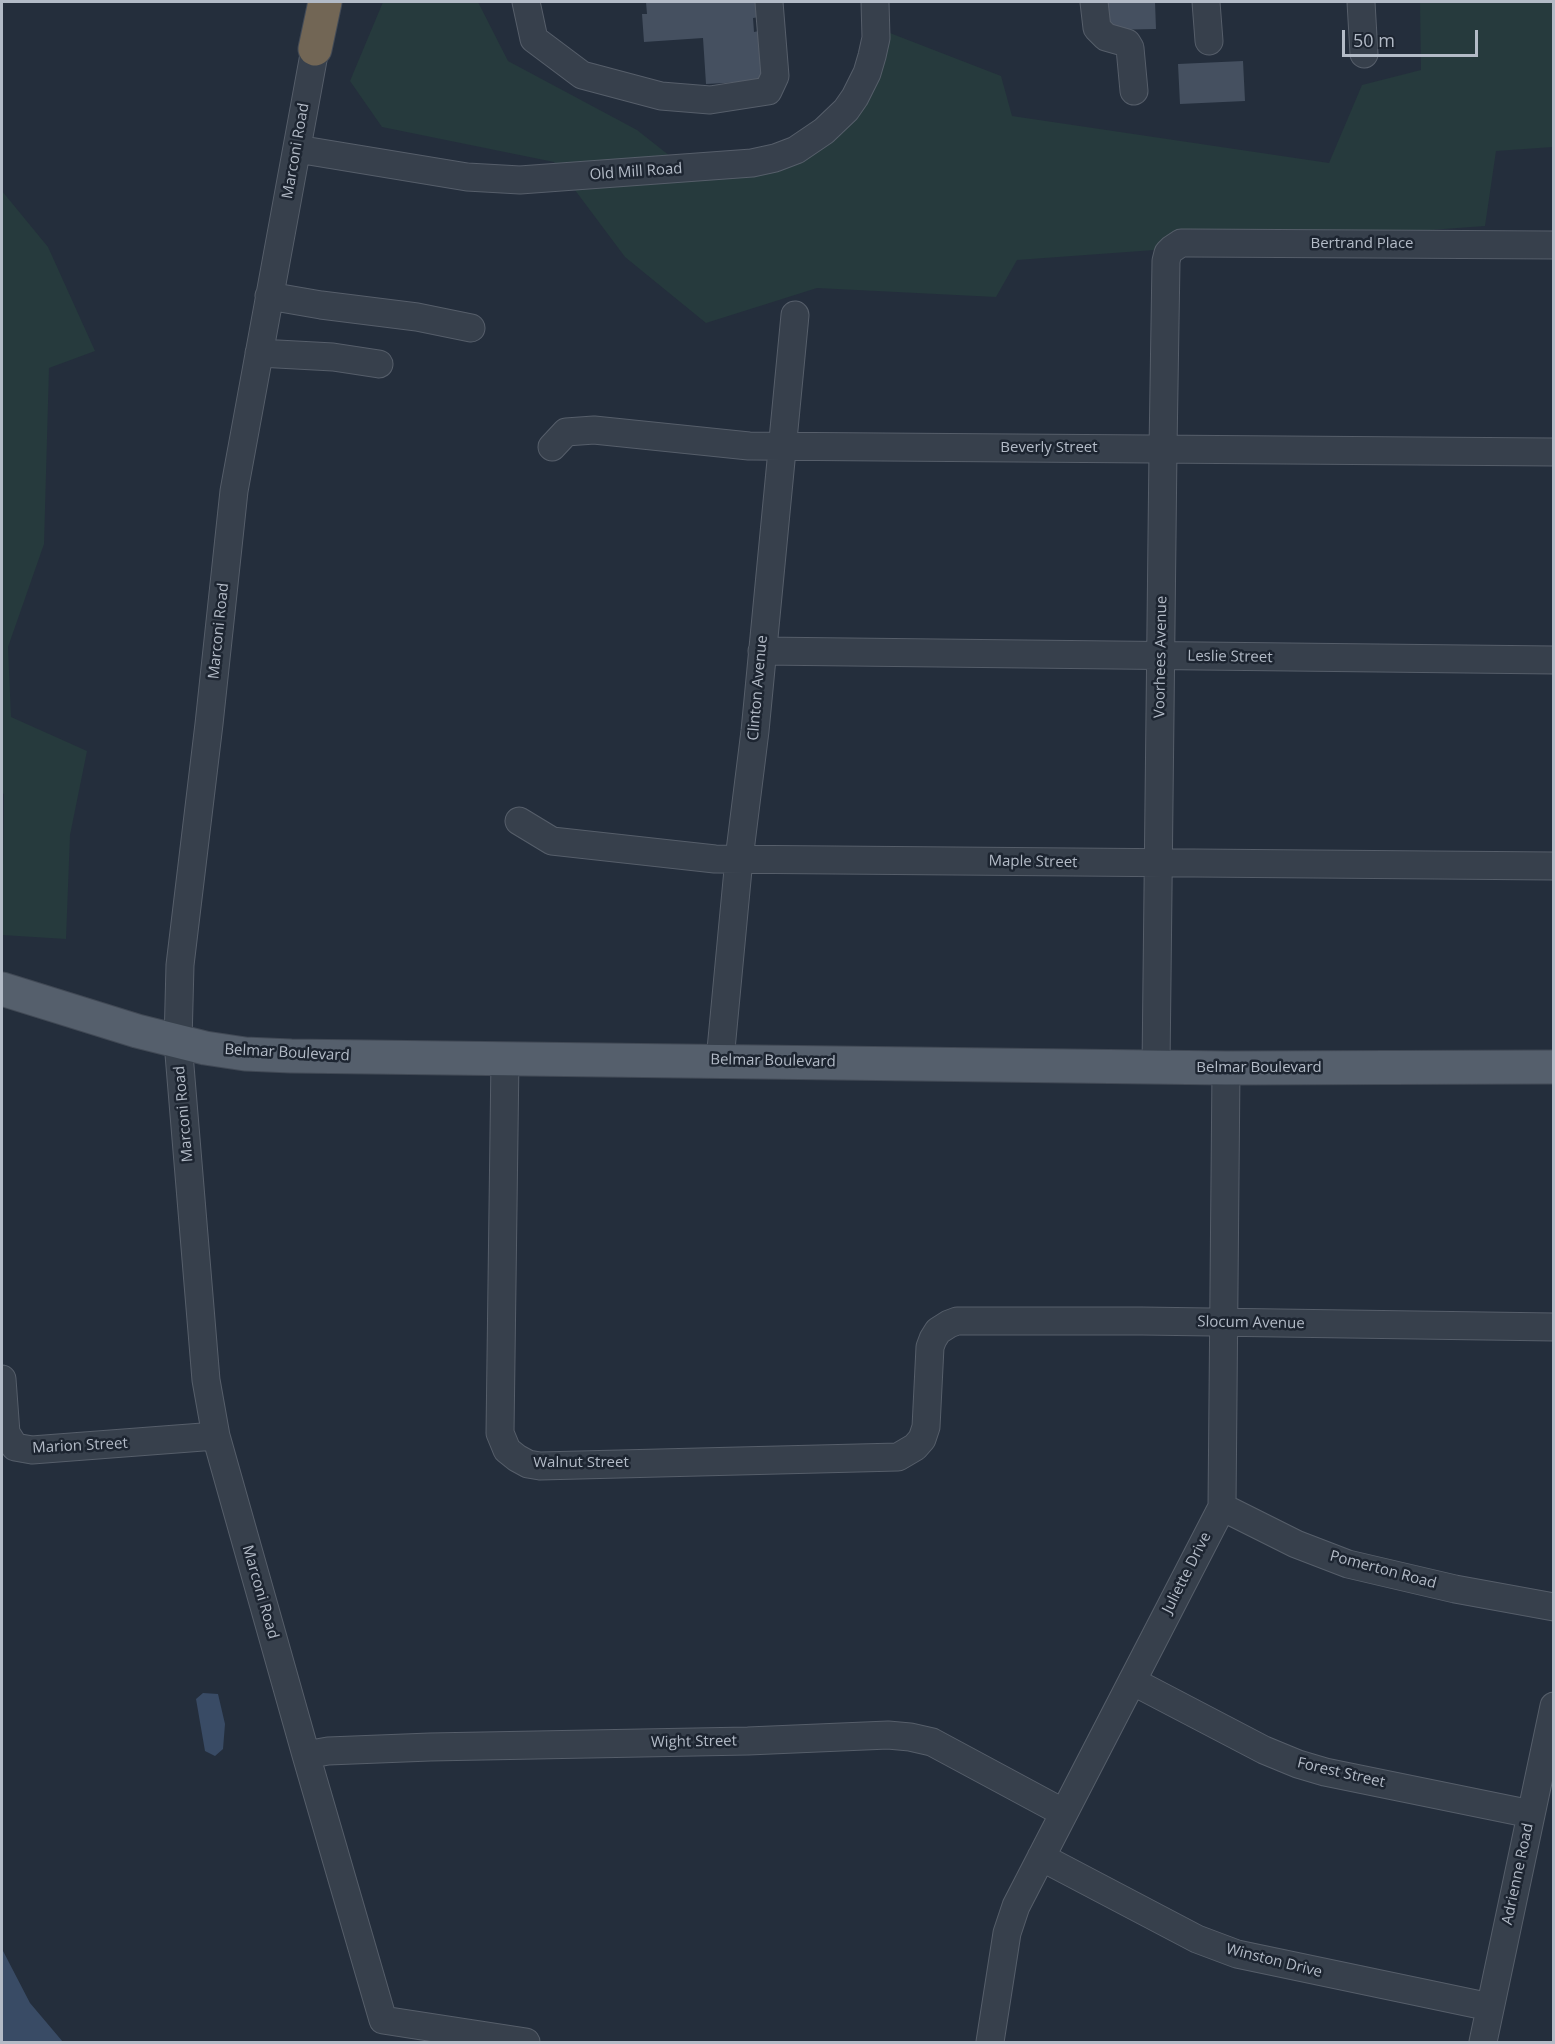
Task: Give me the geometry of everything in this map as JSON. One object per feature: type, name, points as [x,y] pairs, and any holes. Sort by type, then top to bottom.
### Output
[{"type":"highway","points":[[307,2],[315,49]]},
{"type":"highway","points":[[315,49],[326,2]]},
{"type":"main road","name":"Belmar Boulevard","points":[[2,989],[178,1042],[256,1055],[1226,1068],[1554,1067]]},
{"type":"street","points":[[526,2],[534,39],[582,75],[661,96],[710,100],[768,91],[775,76],[769,2]]},
{"type":"street","name":"Old Mill Road","points":[[297,149],[467,177],[520,180],[752,163],[775,158],[796,150],[819,136],[846,110],[855,97],[867,73],[876,38],[875,2]]},
{"type":"street","points":[[1094,2],[1097,28],[1106,37],[1127,43],[1131,48],[1134,91]]},
{"type":"street","points":[[1206,2],[1209,41]]},
{"type":"street","points":[[1362,2],[1364,54]]},
{"type":"street","name":"Marconi Road","points":[[315,49],[234,490],[180,965],[178,1042],[206,1380],[216,1436],[386,2031],[526,2043]]},
{"type":"street","name":"Bertrand Place","points":[[1172,249],[1181,243],[1554,245]]},
{"type":"street","name":"Voorhees Avenue","points":[[1155,1067],[1166,261],[1172,249]]},
{"type":"street","points":[[269,296],[417,317],[471,328]]},
{"type":"street","name":"Clinton Avenue","points":[[720,1060],[795,315]]},
{"type":"street","points":[[259,353],[333,357],[379,364]]},
{"type":"street","name":"Beverly Street","points":[[552,447],[566,432],[594,430],[749,446],[781,447],[1554,452]]},
{"type":"street","name":"Leslie Street","points":[[762,651],[1554,660]]},
{"type":"street","name":"Maple Street","points":[[519,821],[552,841],[715,858],[1554,866]]},
{"type":"street","name":"Walnut Street","points":[[505,1058],[500,1433],[507,1450],[517,1458],[528,1464],[540,1466],[898,1457],[915,1447],[926,1427],[930,1347],[938,1331],[948,1324]]},
{"type":"street","name":"Juliette Drive","points":[[990,2043],[1007,1933],[1016,1906],[1222,1507],[1226,1068]]},
{"type":"street","name":"Slocum Avenue","points":[[948,1324],[969,1321],[1142,1320],[1554,1327]]},
{"type":"street","name":"Marion Street","points":[[2,1379],[6,1433],[15,1447],[32,1450],[216,1436]]},
{"type":"street","name":"Pomerton Road","points":[[1222,1507],[1296,1544],[1348,1564],[1455,1589],[1554,1607]]},
{"type":"street","name":"Forest Street","points":[[1132,1681],[1264,1750],[1299,1764],[1325,1772],[1530,1814]]},
{"type":"street","name":"Adrienne Road","points":[[1483,2043],[1554,1706]]},
{"type":"street","name":"Wight Street","points":[[306,1755],[328,1751],[418,1748],[899,1736],[932,1742],[1064,1813]]},
{"type":"street","name":"Winston Drive","points":[[1041,1857],[1197,1939],[1237,1954],[1490,2007]]},
{"type":"green space","points":[[383,2],[478,2],[508,61],[637,130],[675,160],[819,139],[877,28],[1001,76],[1012,116],[1329,163],[1362,85],[1421,70],[1420,2],[1553,2],[1553,147],[1496,151],[1485,226],[1017,260],[996,297],[817,288],[706,323],[625,257],[554,162],[382,127],[350,81]]},
{"type":"green space","points":[[2,191],[48,247],[95,351],[49,368],[44,544],[8,647],[11,717],[87,751],[70,835],[66,939],[2,935],[4,794],[2,793]]},
{"type":"water","points":[[203,1693],[218,1694],[225,1724],[223,1749],[215,1756],[205,1751],[196,1699]]},
{"type":"water","points":[[2,1949],[30,2003],[63,2042],[2,2042]]},
{"type":"building","points":[[646,2],[759,2],[760,17],[753,18],[754,32],[759,31],[762,81],[706,84],[703,38],[644,42],[642,14],[647,14]]},
{"type":"building","points":[[1105,2],[1155,2],[1156,29],[1105,30]]},
{"type":"building","points":[[1243,61],[1245,101],[1180,104],[1178,64]]}]
